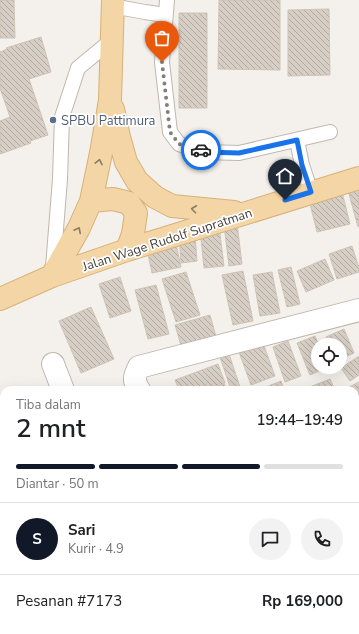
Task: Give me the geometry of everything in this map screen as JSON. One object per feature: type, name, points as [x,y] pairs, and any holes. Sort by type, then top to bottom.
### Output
[{"type":"main road","points":[[52,276],[79,228],[91,200],[110,100],[112,3]]},
{"type":"main road","points":[[110,100],[126,162],[137,181],[155,197],[172,206],[201,210],[247,213]]},
{"type":"main road","name":"Jalan Wage Rudolf Supratman","points":[[0,299],[52,276],[127,250],[359,178]]},
{"type":"main road","points":[[91,200],[113,199],[129,203],[136,213],[133,234],[127,250]]},
{"type":"street","points":[[137,386],[135,376],[139,367],[359,310]]},
{"type":"street","points":[[53,364],[61,386]]},
{"type":"lane","points":[[167,0],[162,62],[170,132],[179,144],[205,152],[239,153],[330,132]]},
{"type":"lane","points":[[112,3],[145,12],[165,15]]},
{"type":"lane","points":[[52,276],[60,179],[62,117],[78,68],[112,40]]},
{"type":"lane","points":[[297,140],[302,165],[311,192]]},
{"type":"building","points":[[0,0],[14,0],[15,38],[0,38]]},
{"type":"building","points":[[219,0],[280,0],[280,70],[218,69]]},
{"type":"building","points":[[329,9],[330,75],[288,76],[288,10]]},
{"type":"building","points":[[179,13],[207,13],[207,108],[179,108]]},
{"type":"building","points":[[41,37],[51,72],[29,79],[48,135],[0,154],[0,121],[10,117],[0,88],[0,52],[7,49],[6,48]]},
{"type":"building","points":[[359,179],[359,226],[358,227],[346,183]]},
{"type":"building","points":[[341,188],[350,224],[317,232],[308,196]]},
{"type":"building","points":[[237,223],[242,264],[229,266],[224,225]]},
{"type":"building","points":[[219,226],[224,266],[204,268],[200,229]]},
{"type":"building","points":[[195,234],[197,261],[181,263],[179,235]]},
{"type":"building","points":[[175,239],[181,267],[152,273],[146,245]]},
{"type":"building","points":[[352,246],[359,272],[337,279],[329,254]]},
{"type":"building","points":[[325,259],[334,280],[306,292],[297,271]]},
{"type":"building","points":[[291,267],[300,304],[287,307],[278,270]]},
{"type":"building","points":[[243,271],[253,321],[233,325],[222,275]]},
{"type":"building","points":[[186,272],[200,315],[176,322],[162,279]]},
{"type":"building","points":[[272,272],[280,313],[260,316],[253,275]]},
{"type":"building","points":[[120,277],[131,311],[110,318],[99,284]]},
{"type":"building","points":[[156,285],[169,334],[148,339],[135,290]]},
{"type":"building","points":[[91,307],[114,359],[81,373],[59,321]]},
{"type":"building","points":[[210,315],[217,340],[182,349],[175,325]]},
{"type":"building","points":[[344,329],[354,353],[347,356],[347,338],[326,337]]},
{"type":"building","points":[[315,336],[316,338],[311,338],[311,374],[312,374],[310,375],[297,343]]},
{"type":"building","points":[[288,341],[301,376],[285,382],[273,347]]},
{"type":"building","points":[[263,343],[275,376],[251,385],[239,352]]},
{"type":"building","points":[[229,354],[240,386],[230,386],[220,357]]},
{"type":"building","points":[[359,356],[359,375],[350,381],[345,374],[347,374],[347,364]]},
{"type":"building","points":[[218,364],[225,383],[217,386],[177,386],[175,380]]},
{"type":"building","points":[[330,379],[333,386],[312,386]]},
{"type":"building","points":[[281,381],[283,386],[268,386]]},
{"type":"building","points":[[359,382],[359,386],[351,386]]},
{"type":"way so far","points":[[162,62],[170,132],[179,144],[201,150]]},
{"type":"place","name":"SPBU Pattimura","points":[[53,120]]},
{"type":"route","points":[[201,150],[205,152],[239,153],[297,140],[302,165],[311,192],[285,200]]}]
